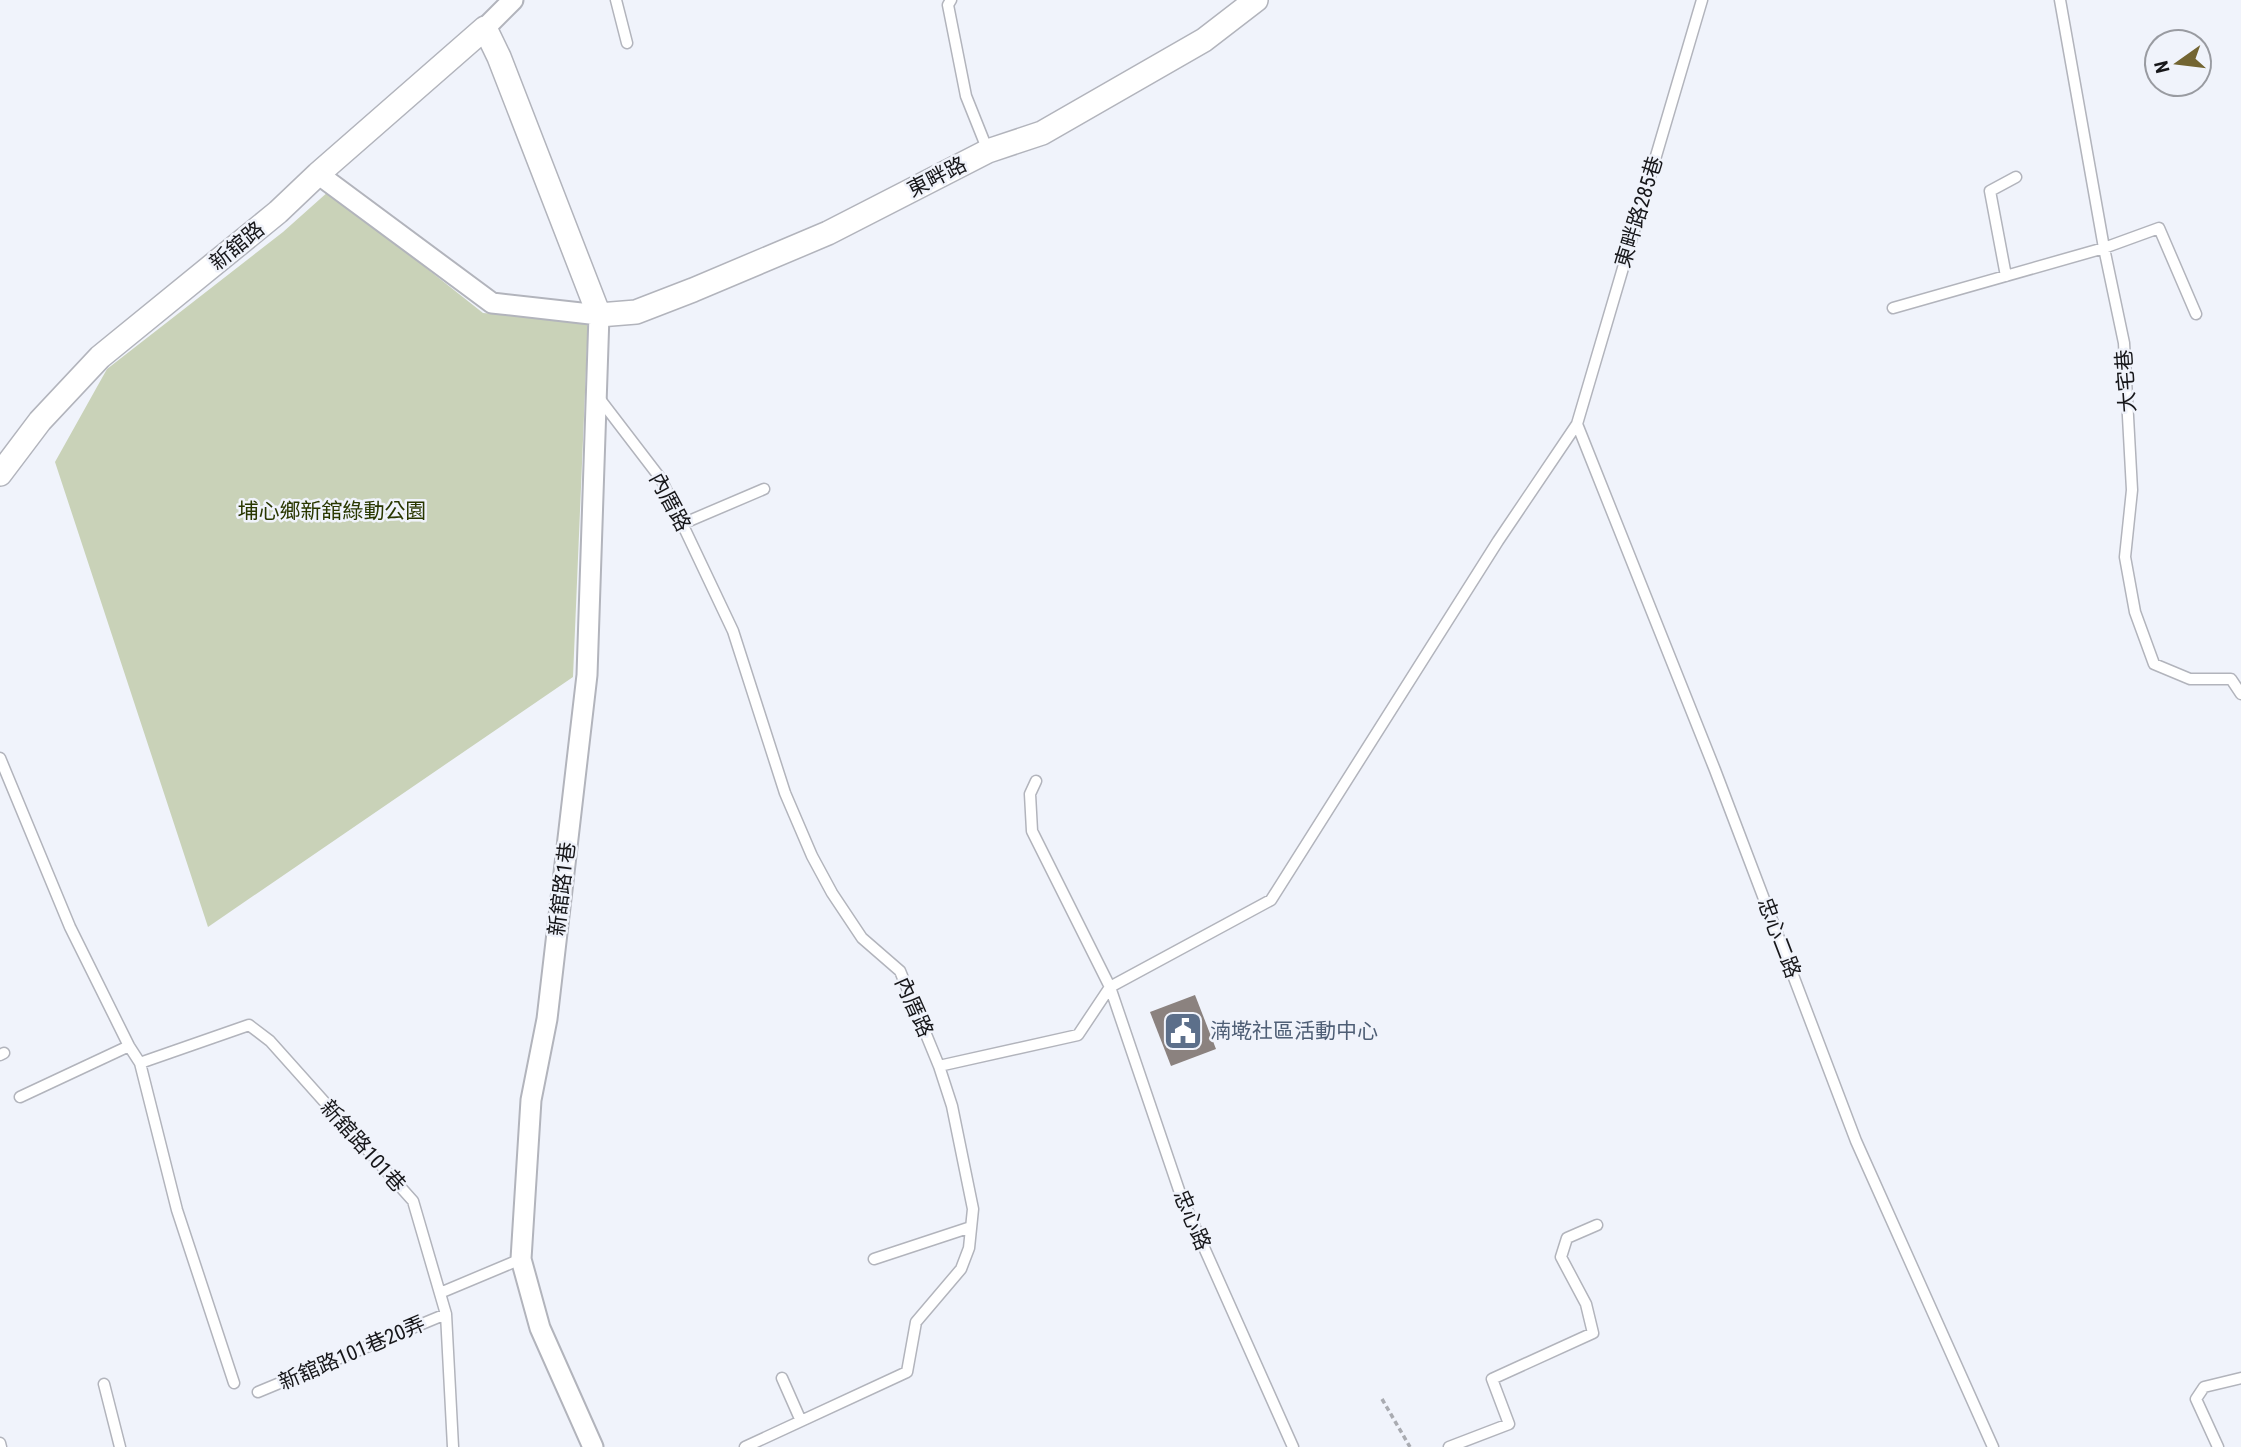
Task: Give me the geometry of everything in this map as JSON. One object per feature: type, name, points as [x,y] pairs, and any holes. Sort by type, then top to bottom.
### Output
[{"type":"street","name":"東畔路","points":[[599,315],[636,312],[782,253],[828,233],[988,151],[1042,133],[1204,40],[1256,0]]},
{"type":"street","points":[[317,174],[492,303],[599,315],[504,70],[485,28],[508,2]]},
{"type":"street","name":"新舘路","points":[[0,474],[40,421],[100,358],[278,212],[317,174],[485,28]]},
{"type":"street","name":"新舘路1巷","points":[[593,1447],[540,1328],[521,1259],[531,1100],[547,1019],[587,675],[599,315]]},
{"type":"lane","points":[[616,0],[627,43]]},
{"type":"lane","points":[[951,0],[947,5],[966,96],[988,151]]},
{"type":"lane","name":"東畔路285巷","points":[[1110,987],[1271,900],[1498,541],[1577,424],[1702,0]]},
{"type":"lane","name":"大宅巷","points":[[2060,0],[2124,342],[2132,490],[2125,558],[2135,612],[2154,664],[2190,679],[2231,679],[2241,694]]},
{"type":"lane","points":[[2006,276],[1990,191],[2016,177]]},
{"type":"lane","points":[[1893,308],[2105,248],[2159,228],[2196,314]]},
{"type":"lane","name":"內厝路","points":[[596,395],[661,479],[733,631],[785,793],[812,856],[832,893],[863,938],[900,971],[939,1066],[952,1106],[973,1209],[970,1248],[961,1269],[916,1322],[907,1372],[745,1447]]},
{"type":"lane","name":"忠心二路","points":[[1577,424],[1715,770],[1856,1141],[1993,1447]]},
{"type":"lane","points":[[682,524],[764,489]]},
{"type":"lane","points":[[0,758],[70,927],[128,1046],[140,1063],[177,1210],[234,1383]]},
{"type":"lane","name":"忠心路","points":[[1036,781],[1030,794],[1032,831],[1110,987],[1181,1196],[1293,1447]]},
{"type":"lane","points":[[939,1066],[1078,1035],[1110,987]]},
{"type":"lane","name":"新舘路101巷","points":[[140,1063],[249,1025],[270,1041],[413,1200],[446,1314],[453,1447]]},
{"type":"lane","points":[[20,1097],[128,1046]]},
{"type":"lane","points":[[1448,1447],[1509,1424],[1492,1379],[1594,1333],[1586,1304],[1561,1257],[1567,1238],[1597,1225]]},
{"type":"lane","points":[[874,1259],[971,1227]]},
{"type":"lane","points":[[440,1293],[521,1259]]},
{"type":"lane","name":"新舘路101巷20弄","points":[[258,1392],[446,1314]]},
{"type":"lane","points":[[782,1378],[801,1421]]},
{"type":"lane","points":[[2218,1447],[2196,1399],[2204,1387],[2241,1378]]},
{"type":"lane","points":[[104,1384],[120,1447]]},
{"type":"path","points":[[1382,1399],[1410,1447]]},
{"type":"green space","name":"埔心鄉新舘綠動公園","points":[[329,191],[483,313],[588,321],[573,677],[208,927],[55,462],[107,369],[283,232]]},
{"type":"building","name":"湳墘社區活動中心","points":[[1195,995],[1216,1049],[1171,1066],[1150,1012]]},
{"type":"place","name":"湳墘社區活動中心","points":[[1183,1031]]}]
